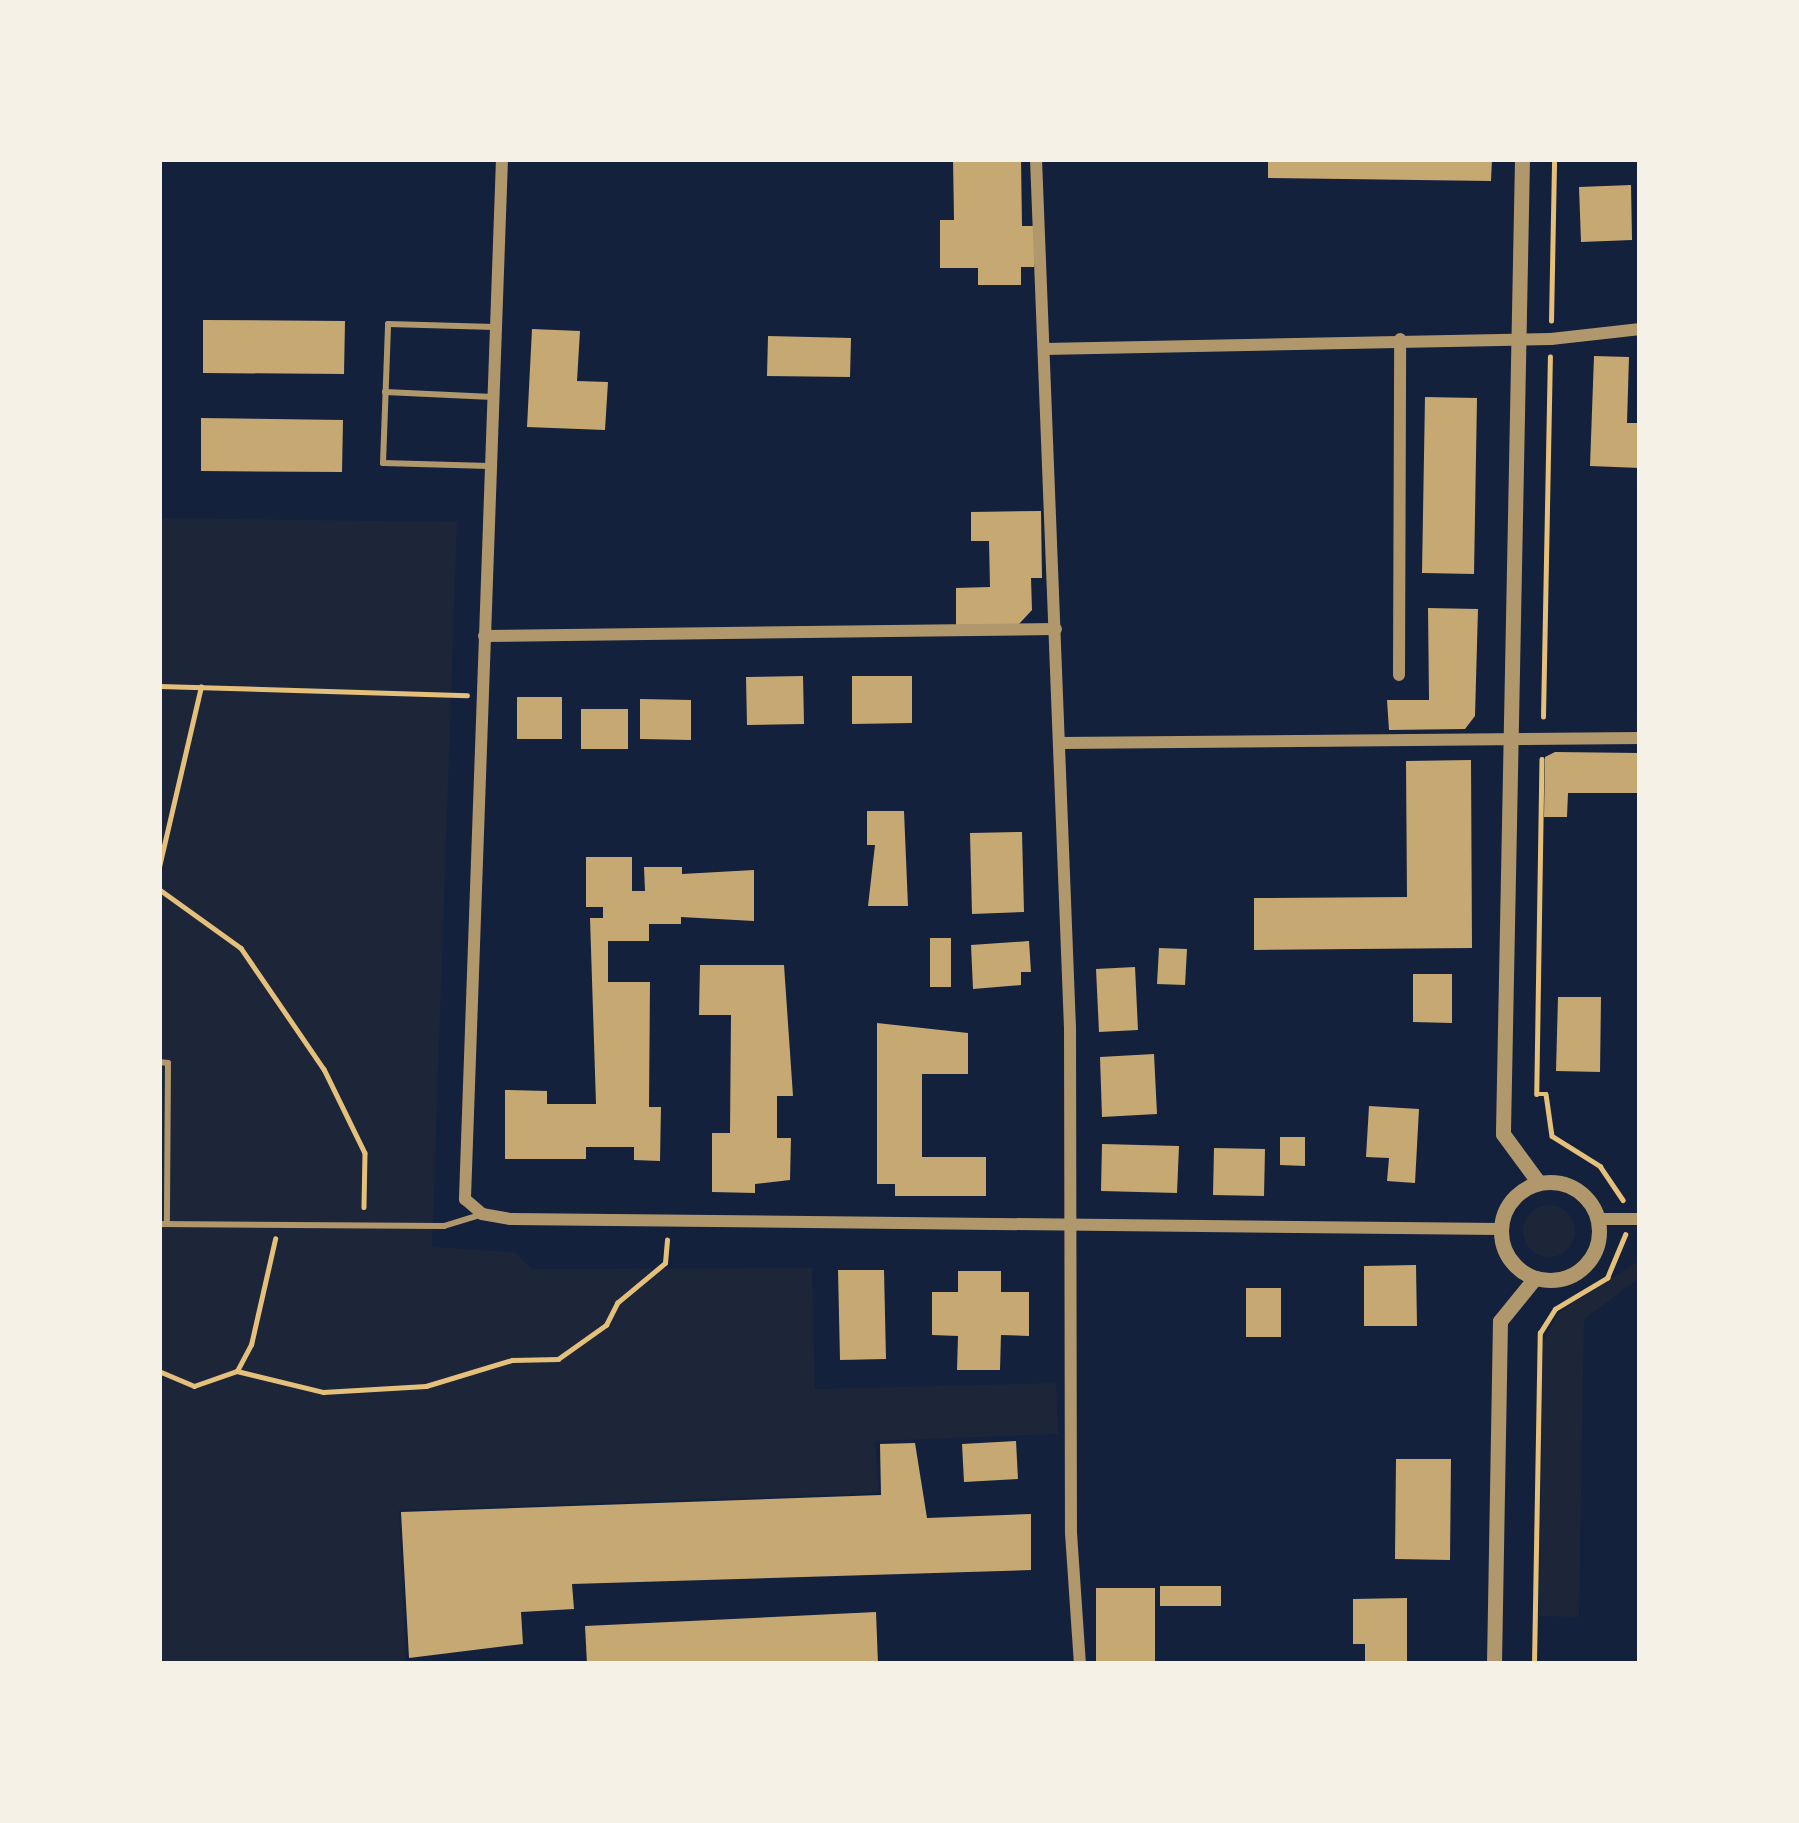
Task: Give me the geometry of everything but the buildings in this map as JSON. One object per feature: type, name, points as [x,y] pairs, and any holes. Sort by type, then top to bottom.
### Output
[{"type":"street","points":[[502,159],[460,1177],[464,1199],[482,1214],[669,1220],[1501,1229]]},
{"type":"street","points":[[1036,159],[1060,743],[1080,1664]]},
{"type":"street","points":[[1522,159],[1503,1134],[1539,1183],[1580,1192],[1597,1219],[1596,1250],[1584,1267],[1556,1280],[1535,1278],[1510,1260],[1501,1229],[1512,1200],[1539,1183]]},
{"type":"street","points":[[1044,349],[1551,339],[1640,329]]},
{"type":"street","points":[[1399,675],[1400,339]]},
{"type":"street","points":[[484,636],[1056,628]]},
{"type":"street","points":[[1060,743],[1511,743],[1640,738]]},
{"type":"street","points":[[1597,1219],[1633,1218]]},
{"type":"street","points":[[1494,1664],[1500,1321],[1535,1278]]},
{"type":"lane","points":[[490,466],[382,463],[388,324],[495,327]]},
{"type":"lane","points":[[386,392],[493,397]]},
{"type":"lane","points":[[159,1062],[169,1063],[163,1224],[444,1226],[482,1214]]},
{"type":"path","points":[[1534,1664],[1540,1333],[1555,1309],[1612,1271],[1633,1218],[1609,1175],[1552,1136],[1546,1094],[1537,1094],[1554,159]]},
{"type":"path","points":[[159,686],[478,695]]},
{"type":"path","points":[[159,867],[201,687]]},
{"type":"path","points":[[159,889],[241,948],[353,1116],[365,1154],[363,1222]]},
{"type":"path","points":[[159,1371],[194,1386],[236,1371],[323,1392],[426,1385],[512,1360],[558,1358],[606,1325],[617,1303],[665,1263],[669,1220]]},
{"type":"path","points":[[236,1371],[251,1345],[278,1223]]},
{"type":"shaded area","points":[[159,518],[457,522],[432,1247],[514,1252],[532,1269],[812,1268],[815,1389],[1056,1383],[1058,1434],[875,1441],[879,1493],[399,1510],[406,1664],[159,1664]]},
{"type":"shaded area","points":[[1549,1205],[1567,1213],[1575,1231],[1567,1249],[1549,1257],[1531,1249],[1523,1231],[1531,1213]]},
{"type":"shaded area","points":[[1640,1260],[1640,1278],[1584,1319],[1579,1617],[1539,1616],[1543,1342],[1558,1313]]}]
